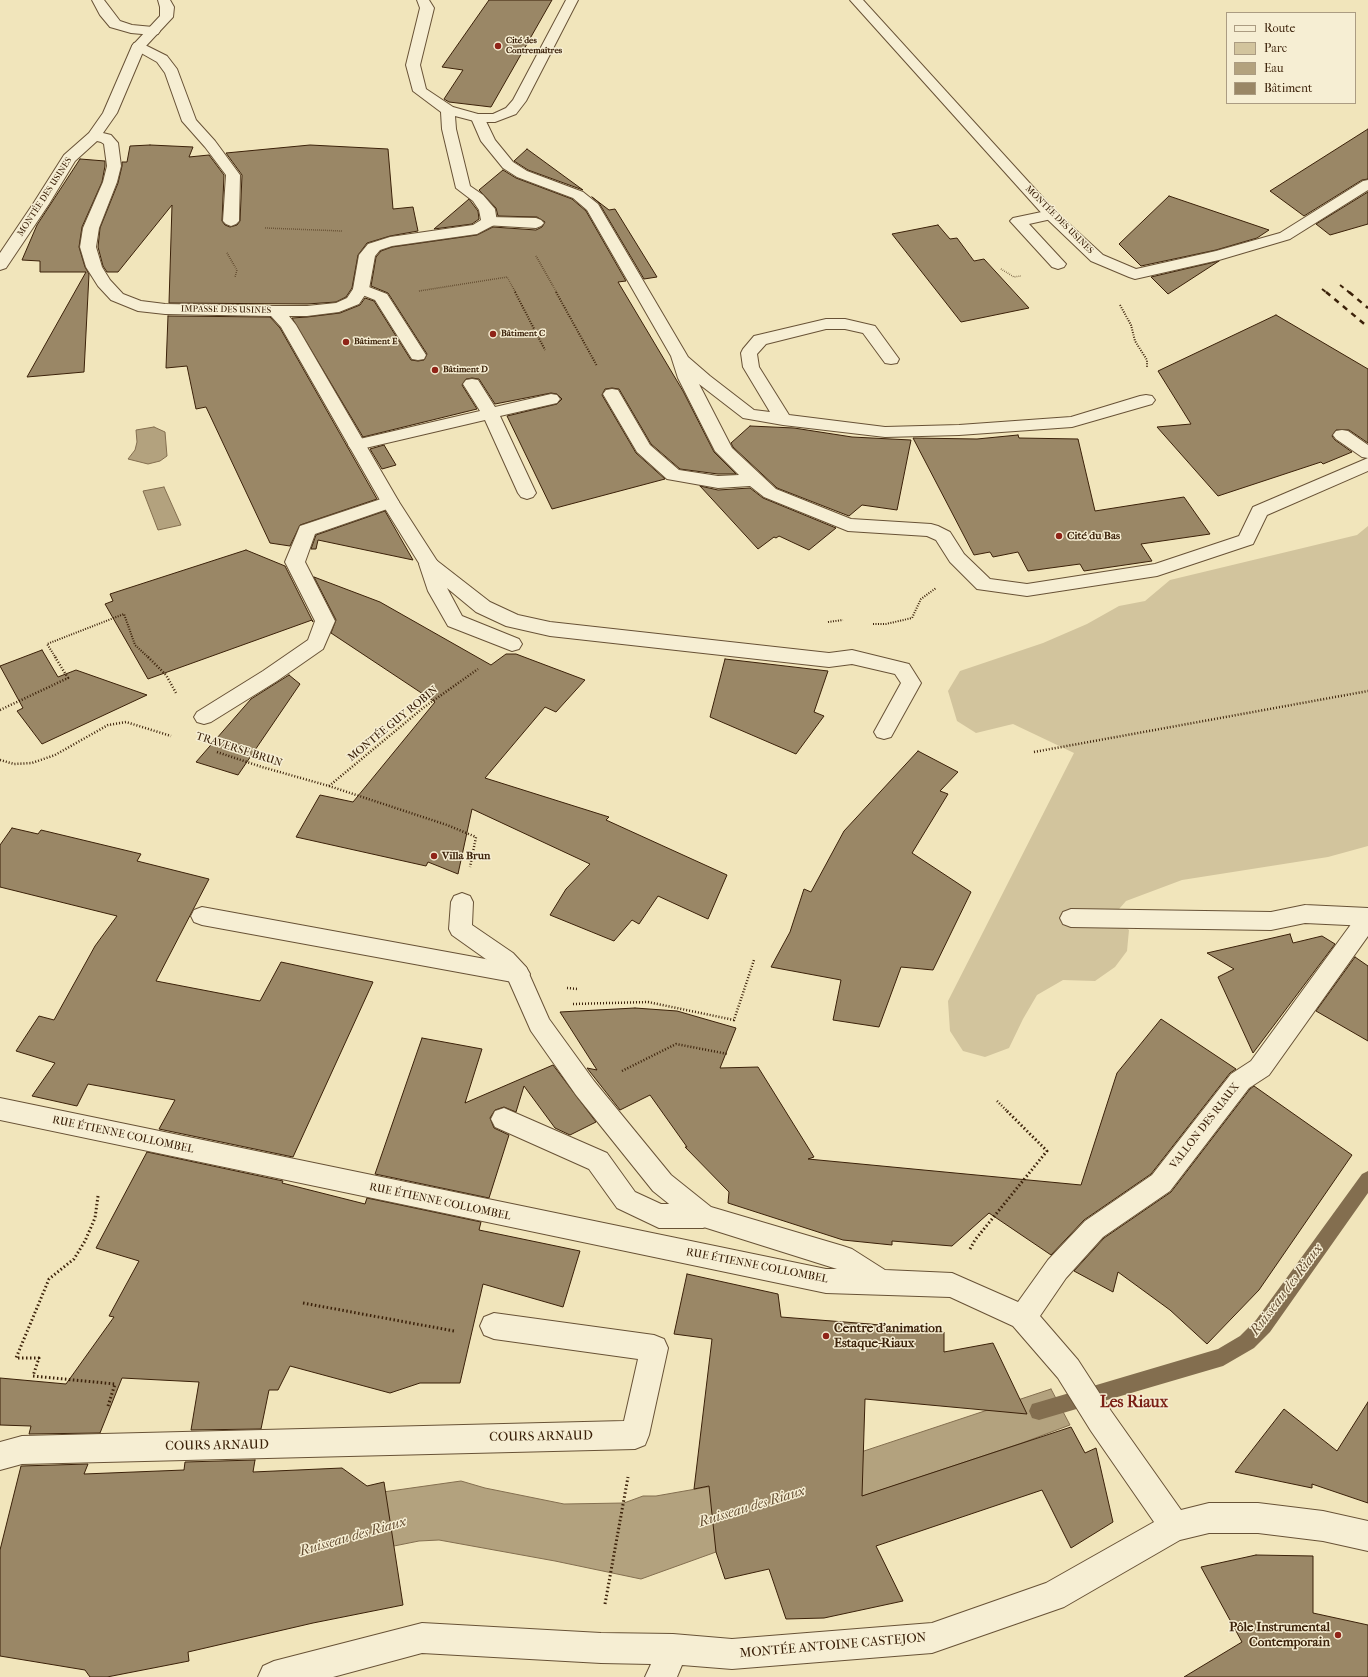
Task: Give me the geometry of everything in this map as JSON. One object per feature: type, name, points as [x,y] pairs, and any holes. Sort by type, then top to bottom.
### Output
[{"type":"street","points":[[98,0],[105,12],[115,24],[131,29],[153,31]]},
{"type":"street","name":"MONTÉE DES USINES","points":[[0,265],[41,204],[69,158],[94,136],[110,113],[139,46],[166,16],[167,7],[164,0]]},
{"type":"street","points":[[423,0],[427,8],[413,65],[420,91],[448,110],[478,118],[495,118],[511,111],[519,101],[572,0]]},
{"type":"street","name":"MONTÉE DES USINES","points":[[856,0],[1051,215],[1097,258],[1135,274],[1219,255],[1285,236],[1368,184]]},
{"type":"street","points":[[139,46],[162,59],[172,72],[189,121],[210,144],[233,175],[231,221]]},
{"type":"street","points":[[448,110],[449,129],[463,188],[478,198],[487,209],[489,222]]},
{"type":"street","points":[[478,118],[488,141],[508,165],[522,174],[578,195],[593,207],[679,356],[687,378],[724,450],[754,480],[770,493],[848,525],[931,530],[943,536],[957,558],[984,585],[1027,590],[1157,570],[1246,540],[1260,511],[1368,464]]},
{"type":"street","name":"IMPASSE DES USINES","points":[[94,136],[106,138],[111,143],[114,166],[110,182],[90,228],[88,247],[94,267],[104,283],[117,297],[138,306],[165,310],[276,310],[288,325],[390,502],[429,564]]},
{"type":"street","points":[[1051,215],[1018,221],[1058,264]]},
{"type":"street","points":[[276,310],[307,310],[339,307],[353,302],[362,289],[367,255],[374,247],[390,242],[477,229],[489,222],[536,223]]},
{"type":"street","points":[[362,289],[381,297],[418,355]]},
{"type":"street","points":[[783,420],[751,367],[749,353],[760,340],[826,324],[845,324],[868,329],[891,359]]},
{"type":"street","points":[[679,356],[704,380],[749,414],[783,420],[885,432],[959,430],[1072,422],[1146,400]]},
{"type":"street","points":[[472,384],[490,413],[527,493]]},
{"type":"street","points":[[612,394],[643,448],[673,475],[718,482],[754,480]]},
{"type":"street","points":[[357,445],[551,399]]},
{"type":"street","points":[[1342,435],[1368,453]]},
{"type":"street","points":[[204,717],[270,676],[316,644],[325,621],[295,562],[307,530],[390,502]]},
{"type":"street","points":[[429,564],[438,591],[455,621],[512,644]]},
{"type":"street","points":[[429,564],[472,600],[483,607],[513,621],[550,629],[829,660],[852,657],[902,669],[912,683],[884,732]]},
{"type":"street","points":[[462,902],[460,928],[505,960],[518,974],[539,1024],[585,1088],[662,1183],[703,1216]]},
{"type":"street","points":[[1071,918],[1271,921],[1305,914],[1368,918]]},
{"type":"street","points":[[202,916],[518,974]]},
{"type":"street","name":"VALLON DES RIAUX","points":[[1023,1317],[1057,1269],[1094,1230],[1161,1182],[1240,1081],[1260,1068],[1368,918]]},
{"type":"street","name":"RUE ÉTIENNE COLLOMBEL","points":[[0,1109],[826,1281],[952,1285],[1023,1317]]},
{"type":"street","points":[[504,1119],[598,1161],[626,1200],[659,1216],[703,1216],[843,1258],[881,1282]]},
{"type":"street","points":[[1023,1317],[1068,1369],[1101,1421],[1175,1526]]},
{"type":"street","name":"COURS ARNAUD","points":[[0,1456],[22,1450],[634,1435],[654,1348],[494,1326]]},
{"type":"street","name":"MONTÉE ANTOINE CASTEJON","points":[[274,1677],[422,1638],[601,1648],[673,1649],[732,1654],[932,1638],[1053,1596],[1175,1526],[1209,1518],[1258,1518],[1324,1526],[1368,1536]]},
{"type":"street","points":[[661,1677],[673,1649]]},
{"type":"path","points":[[518,223],[612,394]]},
{"type":"path","points":[[259,228],[357,232],[359,240],[374,247]]},
{"type":"path","points":[[222,310],[237,270],[226,252]]},
{"type":"path","points":[[435,288],[507,277],[545,350]]},
{"type":"path","points":[[1119,304],[1131,325],[1135,341],[1147,360],[1148,373]]},
{"type":"path","points":[[871,624],[886,624],[912,618],[921,599],[940,584],[948,575],[957,558]]},
{"type":"path","points":[[0,710],[68,678],[47,644],[124,614],[135,645],[166,675],[180,699]]},
{"type":"path","points":[[822,624],[849,620]]},
{"type":"path","name":"MONTÉE GUY ROBIN","points":[[329,786],[423,708],[468,677]]},
{"type":"path","points":[[1034,752],[1368,691]]},
{"type":"path","points":[[0,760],[14,764],[32,763],[55,755],[108,725],[126,722],[174,737]]},
{"type":"path","name":"TRAVERSE BRUN","points":[[210,749],[262,767],[329,786],[447,825],[476,837]]},
{"type":"path","points":[[531,1005],[648,1002],[734,1020],[754,960]]},
{"type":"path","points":[[585,1088],[676,1044],[728,1054]]},
{"type":"path","points":[[975,1240],[1047,1151],[997,1101]]},
{"type":"path","points":[[86,1381],[33,1376],[39,1358],[16,1358],[49,1279],[74,1259],[85,1241],[94,1218],[98,1196]]},
{"type":"path","points":[[303,1303],[482,1336],[494,1326]]},
{"type":"path","points":[[604,1610],[625,1497]]},
{"type":"green space","points":[[1368,526],[1368,846],[1328,857],[1182,880],[1126,901],[1113,916],[1129,930],[1127,951],[1115,967],[1095,981],[1063,980],[1037,995],[1009,1048],[985,1057],[963,1051],[950,1031],[948,1001],[1074,753],[1013,724],[976,733],[957,721],[948,691],[960,671],[1043,643],[1087,624],[1119,606],[1145,601],[1170,580],[1357,535]]},
{"type":"water","points":[[154,427],[165,432],[167,456],[160,461],[148,464],[128,459],[135,450],[137,442],[136,430]]},
{"type":"water","points":[[164,487],[181,525],[158,530],[143,491]]},
{"type":"water","points":[[1051,1389],[1070,1425],[1022,1443],[833,1506],[716,1552],[641,1579],[555,1561],[439,1540],[419,1541],[394,1546],[0,1565],[383,1492],[461,1481],[485,1488],[564,1504],[624,1503],[643,1496],[656,1496],[787,1473],[864,1451]]},
{"type":"building","points":[[489,0],[552,0],[491,107],[449,102],[444,99],[463,70],[442,67]]},
{"type":"building","points":[[1368,129],[1368,179],[1362,180],[1304,216],[1270,191]]},
{"type":"building","points":[[150,145],[193,147],[189,157],[209,155],[224,175],[222,221],[225,225],[230,227],[237,225],[240,221],[242,175],[226,153],[310,145],[388,149],[393,209],[413,207],[418,231],[390,236],[367,243],[358,255],[352,288],[346,297],[336,302],[307,304],[169,303],[172,205],[118,272],[107,272],[103,266],[98,247],[100,228],[118,183],[122,162],[127,162],[130,146]]},
{"type":"building","points":[[527,149],[583,190],[528,170],[514,161]]},
{"type":"building","points":[[80,159],[105,161],[102,182],[82,227],[79,247],[85,267],[89,274],[84,372],[27,377],[86,272],[40,272],[40,261],[22,260],[37,225]]},
{"type":"building","points":[[503,170],[516,178],[572,199],[586,211],[626,281],[618,282],[683,391],[714,452],[736,474],[718,474],[680,469],[651,444],[619,389],[612,388],[605,389],[602,395],[636,453],[665,479],[552,509],[507,416],[557,404],[562,399],[557,394],[551,393],[495,404],[479,379],[466,379],[462,385],[477,409],[363,437],[292,318],[340,313],[360,305],[365,298],[374,301],[411,360],[424,360],[427,354],[388,293],[371,286],[376,257],[381,251],[392,247],[477,235],[493,227],[536,230],[542,227],[545,222],[537,217],[498,216],[496,208],[479,190]]},
{"type":"building","points":[[1368,192],[1368,224],[1330,235],[1316,224]]},
{"type":"building","points":[[1169,196],[1269,230],[1257,238],[1216,250],[1141,266],[1119,244]]},
{"type":"building","points":[[592,197],[609,210],[615,209],[657,277],[644,279],[599,203]]},
{"type":"building","points":[[469,199],[478,211],[479,219],[472,224],[434,229]]},
{"type":"building","points":[[938,225],[950,239],[957,238],[974,261],[984,259],[1029,308],[961,322],[892,234]]},
{"type":"building","points":[[1219,261],[1168,294],[1151,277]]},
{"type":"building","points":[[1276,315],[1368,369],[1368,443],[1349,430],[1336,430],[1332,436],[1335,440],[1352,452],[1323,464],[1321,462],[1218,496],[1157,427],[1191,424],[1158,371]]},
{"type":"building","points":[[168,316],[270,317],[280,328],[377,499],[300,525],[290,546],[270,543],[206,407],[196,409],[187,366],[166,368]]},
{"type":"building","points":[[750,426],[794,428],[852,437],[911,440],[897,510],[862,505],[849,516],[777,488],[733,447],[731,443]]},
{"type":"building","points":[[1018,435],[1019,438],[1078,439],[1095,511],[1184,497],[1210,534],[1141,544],[1152,561],[1084,571],[1080,564],[1028,571],[1018,552],[993,557],[990,552],[974,555],[913,438],[977,439]]},
{"type":"building","points":[[384,445],[396,465],[382,469],[370,449]]},
{"type":"building","points":[[700,486],[718,490],[750,488],[763,498],[836,528],[809,550],[779,536],[776,538],[774,537],[758,549]]},
{"type":"building","points":[[385,511],[413,560],[318,540],[316,549],[311,549],[316,535]]},
{"type":"building","points":[[246,550],[285,566],[312,620],[148,679],[105,604],[113,601],[110,594]]},
{"type":"building","points":[[314,577],[380,602],[491,665],[506,654],[516,654],[585,680],[556,712],[545,707],[485,778],[609,817],[606,820],[727,875],[708,919],[658,896],[639,924],[632,920],[614,941],[550,915],[566,889],[590,864],[472,809],[458,874],[428,862],[426,866],[296,837],[320,795],[353,802],[435,702],[331,633],[336,620]]},
{"type":"building","points":[[42,650],[58,677],[76,670],[147,695],[42,744],[17,711],[23,708],[0,666]]},
{"type":"building","points":[[725,659],[828,671],[814,712],[824,716],[796,754],[710,717]]},
{"type":"building","points":[[289,675],[300,684],[238,775],[196,762],[251,699]]},
{"type":"building","points":[[918,751],[958,772],[940,791],[948,794],[912,853],[971,892],[933,970],[901,967],[879,1027],[833,1020],[841,980],[771,967],[790,932],[804,889],[811,892],[844,831]]},
{"type":"building","points":[[12,828],[38,834],[41,830],[141,854],[137,861],[209,879],[156,981],[260,1001],[281,962],[373,982],[293,1157],[159,1129],[175,1100],[88,1084],[77,1106],[32,1096],[55,1063],[16,1051],[39,1016],[54,1020],[95,946],[117,916],[0,887],[0,845]]},
{"type":"building","points":[[1290,934],[1293,943],[1322,936],[1335,944],[1253,1053],[1218,977],[1234,969],[1207,953]]},
{"type":"building","points":[[1355,957],[1368,966],[1368,1041],[1316,1011]]},
{"type":"building","points":[[635,1008],[677,1011],[736,1028],[720,1068],[758,1067],[814,1157],[808,1159],[1081,1185],[1117,1073],[1161,1019],[1236,1069],[1230,1073],[1151,1174],[1084,1220],[1051,1255],[989,1213],[952,1246],[892,1241],[892,1245],[843,1240],[728,1203],[729,1192],[685,1147],[687,1147],[650,1095],[620,1110],[587,1068],[597,1070],[560,1012]]},
{"type":"building","points":[[422,1038],[482,1049],[465,1103],[553,1065],[596,1122],[570,1135],[555,1128],[524,1086],[516,1112],[504,1107],[495,1110],[490,1118],[494,1128],[509,1135],[489,1198],[375,1174]]},
{"type":"building","points":[[1254,1086],[1352,1155],[1259,1290],[1207,1344],[1170,1310],[1118,1272],[1113,1292],[1074,1271],[1104,1238],[1171,1192],[1250,1089]]},
{"type":"building","points":[[147,1152],[283,1181],[282,1183],[365,1204],[367,1198],[481,1222],[479,1230],[580,1251],[563,1307],[483,1284],[460,1383],[420,1383],[390,1393],[290,1366],[278,1390],[269,1390],[261,1429],[191,1430],[199,1382],[122,1378],[100,1433],[29,1434],[31,1426],[0,1425],[0,1378],[66,1384],[114,1317],[109,1316],[139,1261],[96,1248]]},
{"type":"building","points":[[687,1274],[778,1294],[781,1317],[944,1332],[944,1352],[993,1343],[1027,1414],[865,1399],[862,1496],[1071,1427],[1085,1453],[1096,1448],[1113,1522],[1071,1548],[1042,1490],[876,1546],[903,1601],[824,1618],[786,1619],[769,1569],[725,1579],[716,1552],[709,1486],[694,1489],[712,1339],[674,1334]]},
{"type":"building","points":[[1368,1402],[1368,1503],[1312,1484],[1312,1488],[1235,1472],[1284,1409],[1337,1451]]},
{"type":"building","points":[[255,1460],[253,1472],[342,1468],[367,1486],[384,1482],[403,1605],[313,1623],[188,1652],[189,1661],[107,1677],[90,1677],[85,1670],[0,1656],[0,1550],[21,1466],[88,1464],[84,1474],[184,1470],[185,1462]]},
{"type":"building","points":[[1256,1555],[1313,1556],[1313,1613],[1368,1625],[1368,1677],[1184,1677],[1242,1642],[1201,1567]]},
{"type":"waterway","name":"Ruisseau des Riaux","points":[[1039,1411],[1223,1357],[1247,1342],[1263,1326],[1368,1179]]},
{"type":"railway","points":[[1340,285],[1350,293]]},
{"type":"railway","points":[[1322,289],[1327,293]]},
{"type":"railway","points":[[1326,292],[1368,327]]},
{"type":"railway","points":[[1349,292],[1368,308]]},
{"type":"place","name":"Cité des Contremaîtres","points":[[498,46]]},
{"type":"place","name":"Bâtiment C","points":[[493,334]]},
{"type":"place","name":"Bâtiment E","points":[[346,342]]},
{"type":"place","name":"Bâtiment D","points":[[435,370]]},
{"type":"place","name":"Cité du Bas","points":[[1059,536]]},
{"type":"place","name":"Villa Brun","points":[[434,856]]},
{"type":"place","name":"Centre d'animation Estaque-Riaux","points":[[826,1336]]},
{"type":"place","name":"Pôle Instrumental Contemporain","points":[[1338,1635]]},
{"type":"district","name":"Les Riaux","points":[[1134,1403]]}]
